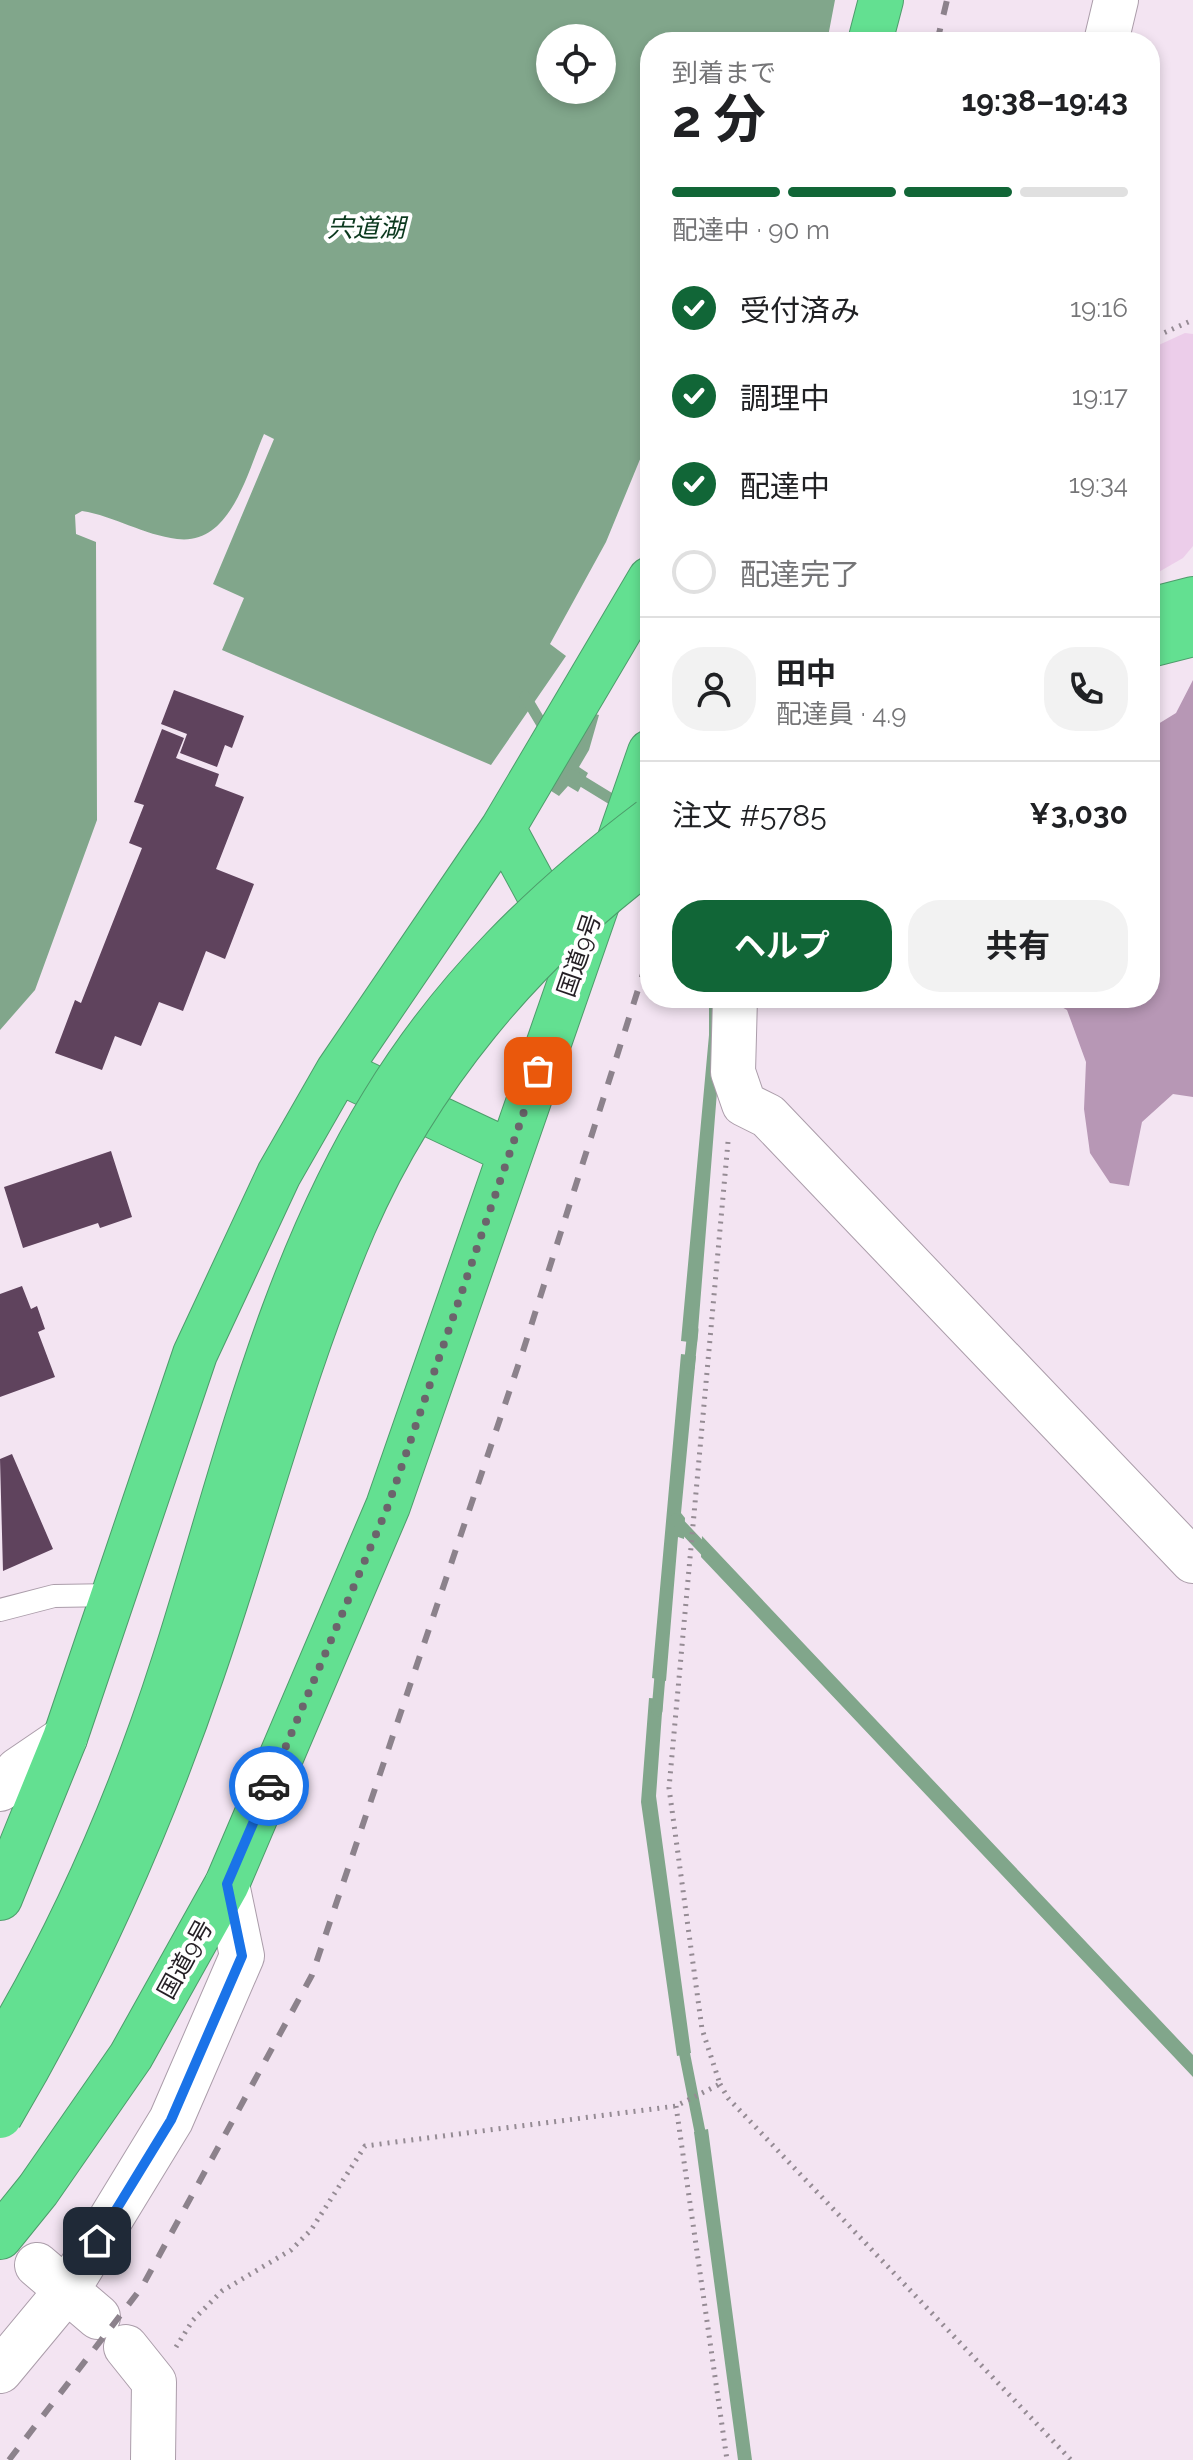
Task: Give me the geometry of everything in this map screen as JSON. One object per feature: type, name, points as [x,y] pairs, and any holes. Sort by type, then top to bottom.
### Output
[{"type":"highway","points":[[873,32],[881,0]]},
{"type":"highway","points":[[0,1898],[65,1738],[195,1354],[279,1174],[338,1071],[503,828],[640,596]]},
{"type":"highway","points":[[1160,607],[1193,599]]},
{"type":"highway","points":[[1160,642],[1193,634]]},
{"type":"highway","name":"国道9号","points":[[0,2237],[38,2190],[131,2056],[227,1884],[388,1506],[640,781]]},
{"type":"highway","points":[[503,828],[576,964]]},
{"type":"highway","points":[[0,2052],[65,1930],[142,1752],[297,1279],[357,1146],[413,1056],[482,968],[563,888],[640,828]]},
{"type":"highway","points":[[0,2116],[92,1948],[136,1851],[204,1667],[328,1288],[383,1166],[443,1068],[507,986],[581,913],[640,866]]},
{"type":"highway","points":[[338,1071],[510,1152]]},
{"type":"street","points":[[1108,32],[1116,0]]},
{"type":"street","points":[[735,1008],[733,1072],[744,1104],[768,1116],[1193,1561]]},
{"type":"street","points":[[0,1789],[18,1770],[65,1738]]},
{"type":"street","points":[[0,2371],[82,2304],[171,2120],[242,1956],[227,1884]]},
{"type":"street","points":[[82,2304],[154,2382],[153,2460]]},
{"type":"lane","points":[[0,1610],[54,1596],[114,1595]]},
{"type":"path","points":[[1160,335],[1193,320]]},
{"type":"path","points":[[744,1104],[730,1127],[669,1788],[702,2029],[720,2084],[728,2098],[1071,2460]]},
{"type":"path","points":[[154,2382],[193,2320],[222,2291],[291,2250],[311,2230],[365,2146],[679,2105],[720,2084]]},
{"type":"path","points":[[679,2105],[727,2460]]},
{"type":"shaded area","points":[[1185,333],[1193,334],[1193,546],[1183,558],[1160,571],[1160,344]]},
{"type":"shaded area","points":[[1193,680],[1193,1097],[1173,1094],[1142,1122],[1129,1186],[1110,1183],[1090,1153],[1084,1109],[1086,1062],[1067,1010],[1064,1008],[1160,1008],[1160,723],[1176,713]]},
{"type":"water","name":"宍道湖","points":[[0,0],[835,0],[829,32],[640,32],[640,459],[606,542],[550,644],[566,656],[491,765],[222,650],[244,598],[213,584],[274,439],[264,434],[243,486],[224,519],[211,531],[196,538],[165,537],[82,511],[75,515],[76,534],[96,542],[97,820],[35,990],[0,1030]]},
{"type":"water","points":[[595,714],[599,715],[589,750],[579,767],[588,773],[578,792],[568,786],[559,796],[548,789]]},
{"type":"water","points":[[709,1008],[722,1008],[697,1343],[681,1341]]},
{"type":"water","points":[[681,1354],[696,1356],[681,1513],[685,1518],[684,1539],[678,1537],[666,1681],[652,1678]]},
{"type":"water","points":[[702,1536],[1193,2055],[1193,2077],[701,1557]]},
{"type":"water","points":[[649,1698],[663,1699],[656,1796],[691,2053],[677,2056],[641,1802]]},
{"type":"water","points":[[708,2129],[752,2460],[738,2460],[694,2132]]},
{"type":"building","points":[[174,690],[244,716],[232,748],[225,745],[217,767],[180,753],[187,734],[161,724]]},
{"type":"building","points":[[162,729],[184,738],[176,758],[219,774],[215,786],[244,797],[216,869],[254,884],[225,959],[206,951],[183,1011],[159,1002],[141,1046],[115,1036],[102,1070],[55,1053],[75,1000],[81,1003],[142,848],[129,843],[144,805],[134,802]]},
{"type":"building","points":[[111,1151],[132,1217],[100,1228],[98,1223],[23,1248],[4,1187]]},
{"type":"building","points":[[22,1286],[31,1309],[37,1306],[45,1329],[38,1332],[55,1377],[0,1397],[0,1294]]},
{"type":"building","points":[[12,1454],[53,1549],[3,1571],[0,1459]]},
{"type":"waterway","points":[[525,696],[547,733]]},
{"type":"waterway","points":[[572,775],[621,805]]},
{"type":"waterway","points":[[689,1368],[693,1330]]},
{"type":"waterway","points":[[675,1519],[710,1556]]},
{"type":"waterway","points":[[657,1711],[661,1664]]},
{"type":"waterway","points":[[682,2041],[702,2142]]},
{"type":"railway","points":[[939,32],[947,0]]},
{"type":"railway","points":[[9,2460],[142,2287],[312,1975],[523,1351],[640,983]]},
{"type":"way so far","points":[[269,1786],[388,1506],[538,1071]]},
{"type":"route","points":[[97,2241],[171,2120],[242,1956],[227,1884],[269,1786]]}]
